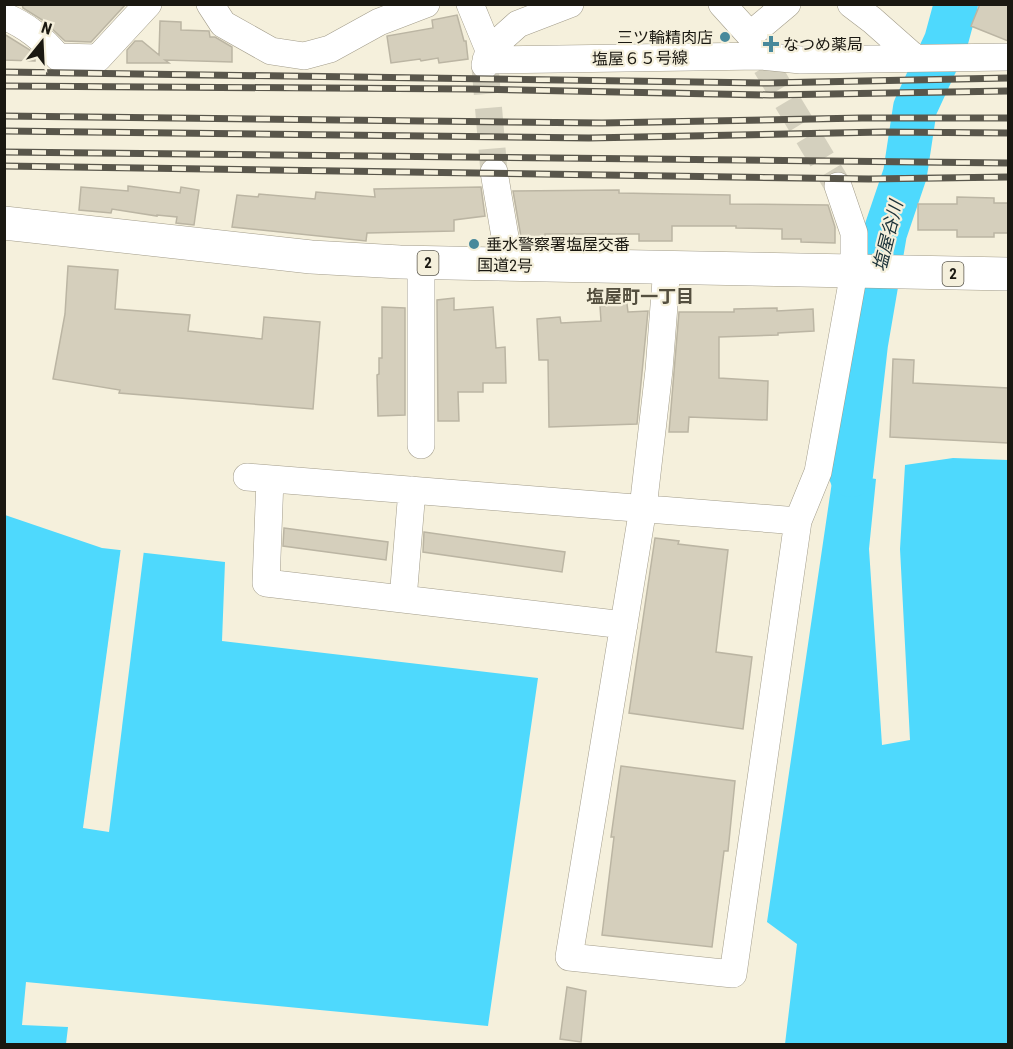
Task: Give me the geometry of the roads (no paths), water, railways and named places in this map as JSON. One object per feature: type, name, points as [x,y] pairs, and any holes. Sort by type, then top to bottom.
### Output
[{"type":"highway","name":"国道2号","points":[[4,223],[311,257],[421,263],[1008,274]]},
{"type":"street","points":[[4,16],[26,26],[58,57],[98,58],[148,4]]},
{"type":"street","points":[[210,4],[223,24],[271,51],[304,56],[330,49],[379,22],[426,4]]},
{"type":"street","points":[[470,4],[487,59]]},
{"type":"street","points":[[487,59],[518,24],[570,4]]},
{"type":"street","points":[[722,4],[759,52]]},
{"type":"street","points":[[746,4],[759,52]]},
{"type":"street","points":[[759,52],[787,4]]},
{"type":"street","points":[[851,4],[915,58]]},
{"type":"street","name":"塩屋６５号線","points":[[487,59],[759,52],[801,60],[1008,57]]},
{"type":"street","points":[[495,172],[510,266]]},
{"type":"street","points":[[667,267],[660,370],[643,508],[569,957],[733,974],[798,520],[818,472],[859,272],[854,233],[838,186]]},
{"type":"street","points":[[421,263],[421,445]]},
{"type":"street","points":[[624,625],[266,584],[259,478],[798,520]]},
{"type":"street","points":[[402,599],[412,490]]},
{"type":"water","points":[[953,458],[1008,460],[1008,1044],[785,1044],[797,944],[767,922],[833,475],[876,479],[869,549],[882,745],[910,740],[900,549],[905,465]]},
{"type":"water","points":[[5,515],[102,548],[225,562],[222,641],[538,678],[488,1026],[26,982],[22,1025],[68,1027],[66,1044],[5,1044]]},
{"type":"waterway","name":"塩屋谷川","points":[[851,475],[866,344],[885,233],[905,174],[915,108],[946,41],[956,4]]},
{"type":"tunnel","points":[[766,66],[838,186]]},
{"type":"tunnel","points":[[485,67],[494,172]]},
{"type":"railway","points":[[4,72],[768,83],[1008,78]]},
{"type":"railway","points":[[4,86],[469,89],[770,95],[1008,91]]},
{"type":"railway","points":[[4,116],[602,123],[1008,118]]},
{"type":"railway","points":[[4,131],[589,138],[883,132],[1008,133]]},
{"type":"railway","points":[[4,152],[1008,163]]},
{"type":"railway","points":[[4,166],[869,179],[1008,177]]},
{"type":"place","name":"三ツ輪精肉店","points":[[725,37]]},
{"type":"place","name":"なつめ薬局","points":[[771,44]]},
{"type":"place","name":"垂水警察署塩屋交番","points":[[474,244]]},
{"type":"district","name":"塩屋町一丁目","points":[[640,297]]}]
